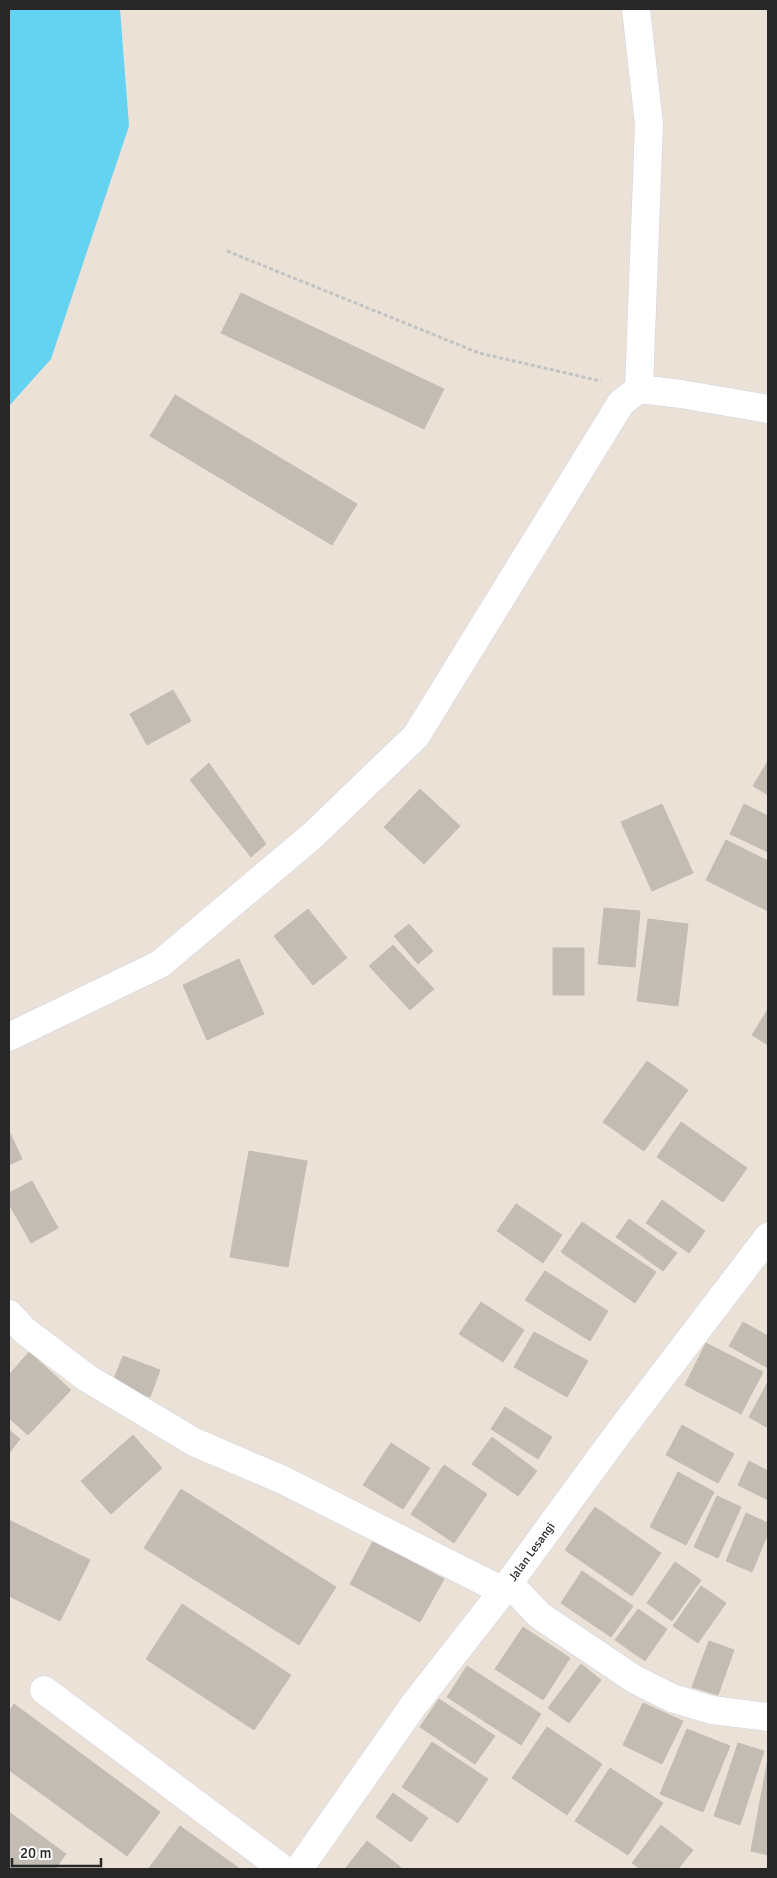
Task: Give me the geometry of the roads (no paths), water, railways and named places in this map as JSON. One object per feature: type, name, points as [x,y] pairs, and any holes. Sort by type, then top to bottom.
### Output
[{"type":"street","points":[[636,9],[649,124],[639,389]]},
{"type":"street","points":[[9,1037],[160,964],[312,836],[416,736],[610,418],[621,403],[639,389],[768,409]]},
{"type":"street","name":"Jalan Lesangi","points":[[299,1869],[413,1706],[506,1587],[620,1431],[768,1237]]},
{"type":"street","points":[[9,1314],[26,1331],[87,1378],[194,1442],[283,1480],[506,1587],[540,1615],[634,1679],[672,1698],[712,1710],[768,1717]]},
{"type":"street","points":[[44,1690],[282,1869]]},
{"type":"water","points":[[9,9],[120,9],[129,126],[51,359],[9,406]]}]
